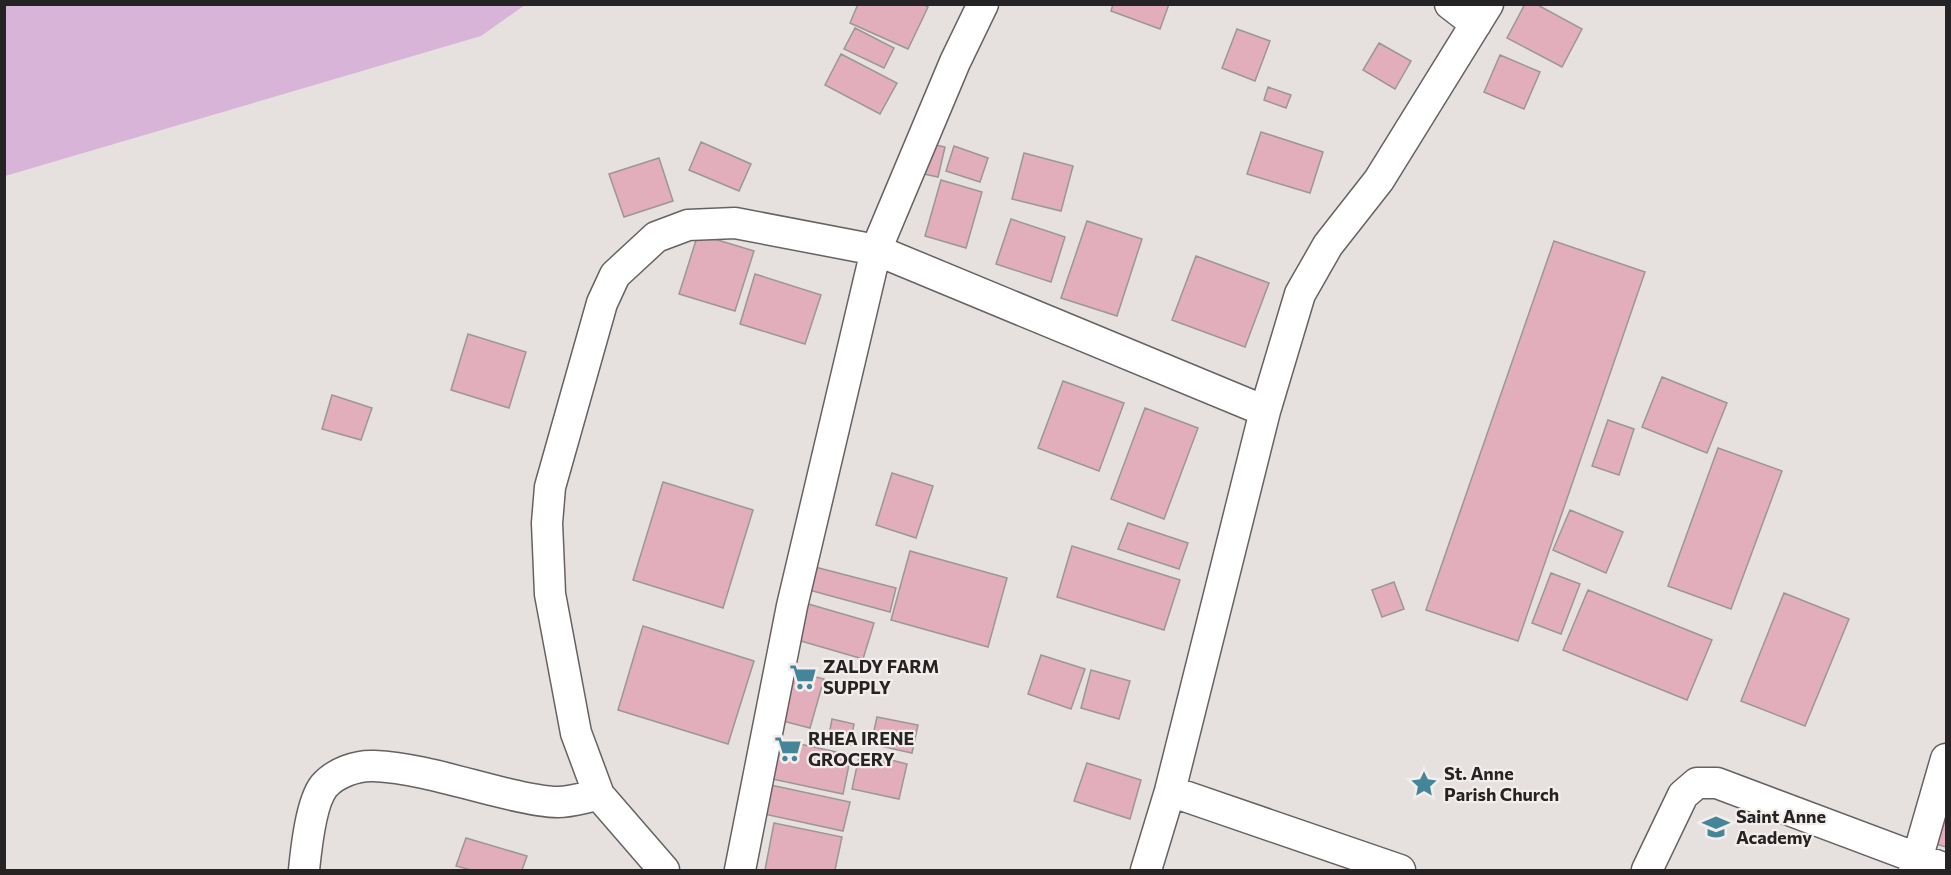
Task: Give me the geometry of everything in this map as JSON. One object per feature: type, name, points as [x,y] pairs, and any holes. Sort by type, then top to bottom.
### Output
[{"type":"street","points":[[740,870],[792,606],[876,250],[955,62],[983,4]]},
{"type":"street","points":[[1146,870],[1170,791],[1265,411],[1300,294],[1328,245],[1380,180],[1482,14],[1450,4]]},
{"type":"street","points":[[664,870],[599,795],[576,733],[552,606],[547,523],[553,475],[602,303],[615,275],[656,237],[688,225],[735,223],[876,250],[1265,411]]},
{"type":"street","points":[[1916,865],[1947,759]]},
{"type":"street","points":[[304,870],[308,836],[323,788],[331,780],[349,770],[372,766],[407,771],[522,797],[559,802],[599,795]]},
{"type":"street","points":[[1647,870],[1683,795],[1697,783],[1717,783],[1732,787],[1916,865],[1947,869]]},
{"type":"street","points":[[1170,791],[1400,870]]},
{"type":"shaded area","points":[[5,4],[525,5],[481,36],[5,176]]},
{"type":"building","points":[[858,4],[923,4],[928,7],[908,49],[850,23]]},
{"type":"building","points":[[1113,4],[1169,4],[1160,29],[1111,11]]},
{"type":"building","points":[[1525,4],[1536,4],[1582,29],[1562,67],[1507,38]]},
{"type":"building","points":[[855,28],[894,48],[884,68],[844,49]]},
{"type":"building","points":[[1237,29],[1270,41],[1255,81],[1222,68]]},
{"type":"building","points":[[1379,43],[1411,61],[1395,89],[1363,70]]},
{"type":"building","points":[[841,54],[897,83],[880,114],[825,85]]},
{"type":"building","points":[[1500,55],[1540,72],[1524,109],[1484,92]]},
{"type":"building","points":[[1268,87],[1291,95],[1286,108],[1264,100]]},
{"type":"building","points":[[1261,132],[1323,152],[1310,193],[1247,174]]},
{"type":"building","points":[[701,142],[751,164],[739,191],[689,170]]},
{"type":"building","points":[[927,143],[945,147],[938,177],[919,173]]},
{"type":"building","points":[[954,146],[988,158],[980,182],[946,171]]},
{"type":"building","points":[[1024,153],[1073,166],[1061,211],[1012,199]]},
{"type":"building","points":[[659,158],[673,201],[624,217],[609,174]]},
{"type":"building","points":[[941,180],[982,192],[966,248],[925,236]]},
{"type":"building","points":[[1011,219],[1065,237],[1051,282],[996,264]]},
{"type":"building","points":[[1087,221],[1142,239],[1117,316],[1061,298]]},
{"type":"building","points":[[698,234],[754,251],[735,311],[679,294]]},
{"type":"building","points":[[1554,241],[1645,272],[1518,641],[1426,610]]},
{"type":"building","points":[[1196,256],[1269,283],[1245,347],[1172,320]]},
{"type":"building","points":[[755,274],[821,295],[805,344],[740,324]]},
{"type":"building","points":[[468,334],[526,352],[509,408],[451,390]]},
{"type":"building","points":[[1662,377],[1727,403],[1707,453],[1642,427]]},
{"type":"building","points":[[1063,381],[1124,403],[1099,471],[1038,448]]},
{"type":"building","points":[[332,395],[372,408],[361,440],[322,429]]},
{"type":"building","points":[[1145,408],[1198,428],[1164,519],[1111,499]]},
{"type":"building","points":[[1608,420],[1634,429],[1619,475],[1592,466]]},
{"type":"building","points":[[1718,448],[1782,471],[1731,609],[1668,586]]},
{"type":"building","points":[[892,473],[933,486],[916,538],[876,525]]},
{"type":"building","points":[[663,482],[753,510],[723,608],[633,580]]},
{"type":"building","points":[[1570,510],[1623,532],[1606,573],[1553,550]]},
{"type":"building","points":[[1128,523],[1188,543],[1179,569],[1118,549]]},
{"type":"building","points":[[1072,546],[1180,580],[1164,630],[1057,597]]},
{"type":"building","points":[[910,551],[1007,578],[988,647],[891,620]]},
{"type":"building","points":[[815,567],[896,588],[890,612],[809,590]]},
{"type":"building","points":[[1551,573],[1580,584],[1561,634],[1532,623]]},
{"type":"building","points":[[1394,582],[1404,609],[1382,617],[1372,590]]},
{"type":"building","points":[[1588,590],[1712,640],[1687,700],[1563,650]]},
{"type":"building","points":[[1784,593],[1849,619],[1805,726],[1741,701]]},
{"type":"building","points":[[805,603],[874,623],[863,659],[794,639]]},
{"type":"building","points":[[643,626],[754,661],[728,744],[618,710]]},
{"type":"building","points":[[1041,655],[1085,669],[1071,709],[1028,694]]},
{"type":"building","points":[[788,670],[824,679],[810,728],[775,719]]},
{"type":"building","points":[[1091,670],[1130,681],[1119,719],[1081,708]]},
{"type":"building","points":[[877,717],[918,725],[912,753],[871,744]]},
{"type":"building","points":[[832,719],[854,724],[850,745],[828,741]]},
{"type":"building","points":[[767,737],[851,755],[843,794],[759,776]]},
{"type":"building","points":[[860,752],[907,764],[899,799],[852,789]]},
{"type":"building","points":[[1087,763],[1141,780],[1130,819],[1074,801]]},
{"type":"building","points":[[766,784],[850,802],[843,831],[760,813]]},
{"type":"building","points":[[1946,814],[1946,847],[1936,844]]},
{"type":"building","points":[[774,823],[842,837],[835,870],[765,870]]},
{"type":"building","points":[[466,838],[527,856],[522,870],[471,870],[456,866]]},
{"type":"place","name":"ZALDY FARM SUPPLY","points":[[803,677]]},
{"type":"place","name":"RHEA IRENE GROCERY","points":[[788,749]]},
{"type":"place","name":"St. Anne Parish Church","points":[[1424,784]]},
{"type":"place","name":"Saint Anne Academy","points":[[1716,827]]}]
